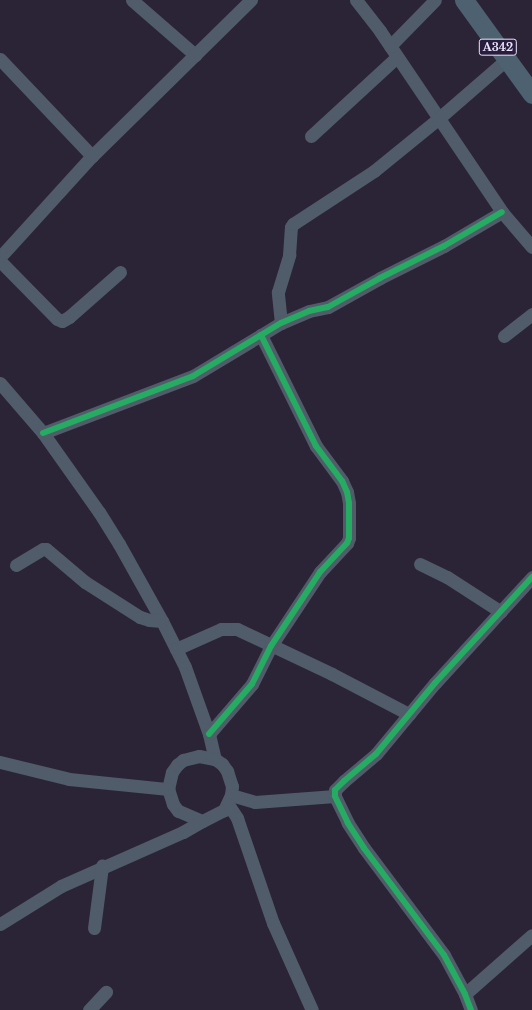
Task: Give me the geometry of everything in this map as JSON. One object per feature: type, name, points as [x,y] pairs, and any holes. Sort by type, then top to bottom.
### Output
[{"type":"highway","name":"A342","points":[[464,0],[532,94]]},
{"type":"highway","name":"A342","points":[[478,0],[532,75]]},
{"type":"street","points":[[132,0],[195,55]]},
{"type":"street","points":[[0,257],[92,156],[251,0]]},
{"type":"street","points":[[356,0],[394,52],[502,212],[532,247]]},
{"type":"street","points":[[311,136],[394,52],[435,0]]},
{"type":"street","points":[[0,59],[92,156]]},
{"type":"street","points":[[281,323],[278,292],[290,255],[291,227],[293,224],[374,171],[438,119],[507,59]]},
{"type":"street","points":[[43,433],[193,376],[281,323],[309,311],[328,307],[380,278],[444,246],[502,212]]},
{"type":"street","points":[[0,261],[57,319],[62,321],[69,318],[120,272]]},
{"type":"street","points":[[504,336],[532,314]]},
{"type":"street","points":[[209,734],[252,684],[271,646],[320,572],[347,543],[349,538],[349,503],[347,492],[342,481],[316,446],[261,335]]},
{"type":"street","points":[[0,383],[43,433],[103,518],[162,621],[185,667],[209,734],[215,759],[227,771],[232,786],[230,800],[224,810],[183,832],[102,866],[61,886],[0,924]]},
{"type":"street","points":[[16,565],[43,549],[46,549],[85,582],[140,617],[162,621]]},
{"type":"street","points":[[420,564],[447,577],[501,612]]},
{"type":"street","points":[[472,1010],[444,956],[364,848],[348,823],[335,796],[336,788],[376,754],[410,714],[531,580]]},
{"type":"street","points":[[176,649],[213,632],[229,628],[237,629],[332,674],[410,714]]},
{"type":"street","points":[[202,821],[178,811],[173,804],[168,789],[172,772],[183,760],[199,756],[215,759]]},
{"type":"street","points":[[0,762],[69,779],[168,789]]},
{"type":"street","points":[[230,800],[255,802],[335,796]]},
{"type":"street","points":[[230,800],[238,818],[274,923],[312,1010]]},
{"type":"street","points":[[94,928],[102,866]]},
{"type":"street","points":[[465,994],[532,935]]},
{"type":"street","points":[[89,1010],[106,992]]},
{"type":"cycle path","points":[[43,433],[193,376],[281,323],[309,311],[328,307],[380,278],[444,246],[502,212]]},
{"type":"cycle path","points":[[209,734],[252,684],[271,646],[320,572],[347,543],[349,538],[349,503],[347,492],[342,481],[316,446],[261,335]]},
{"type":"cycle path","points":[[471,1010],[465,994],[444,955],[364,848],[348,823],[335,796],[335,790],[376,754],[435,683],[532,577]]}]
